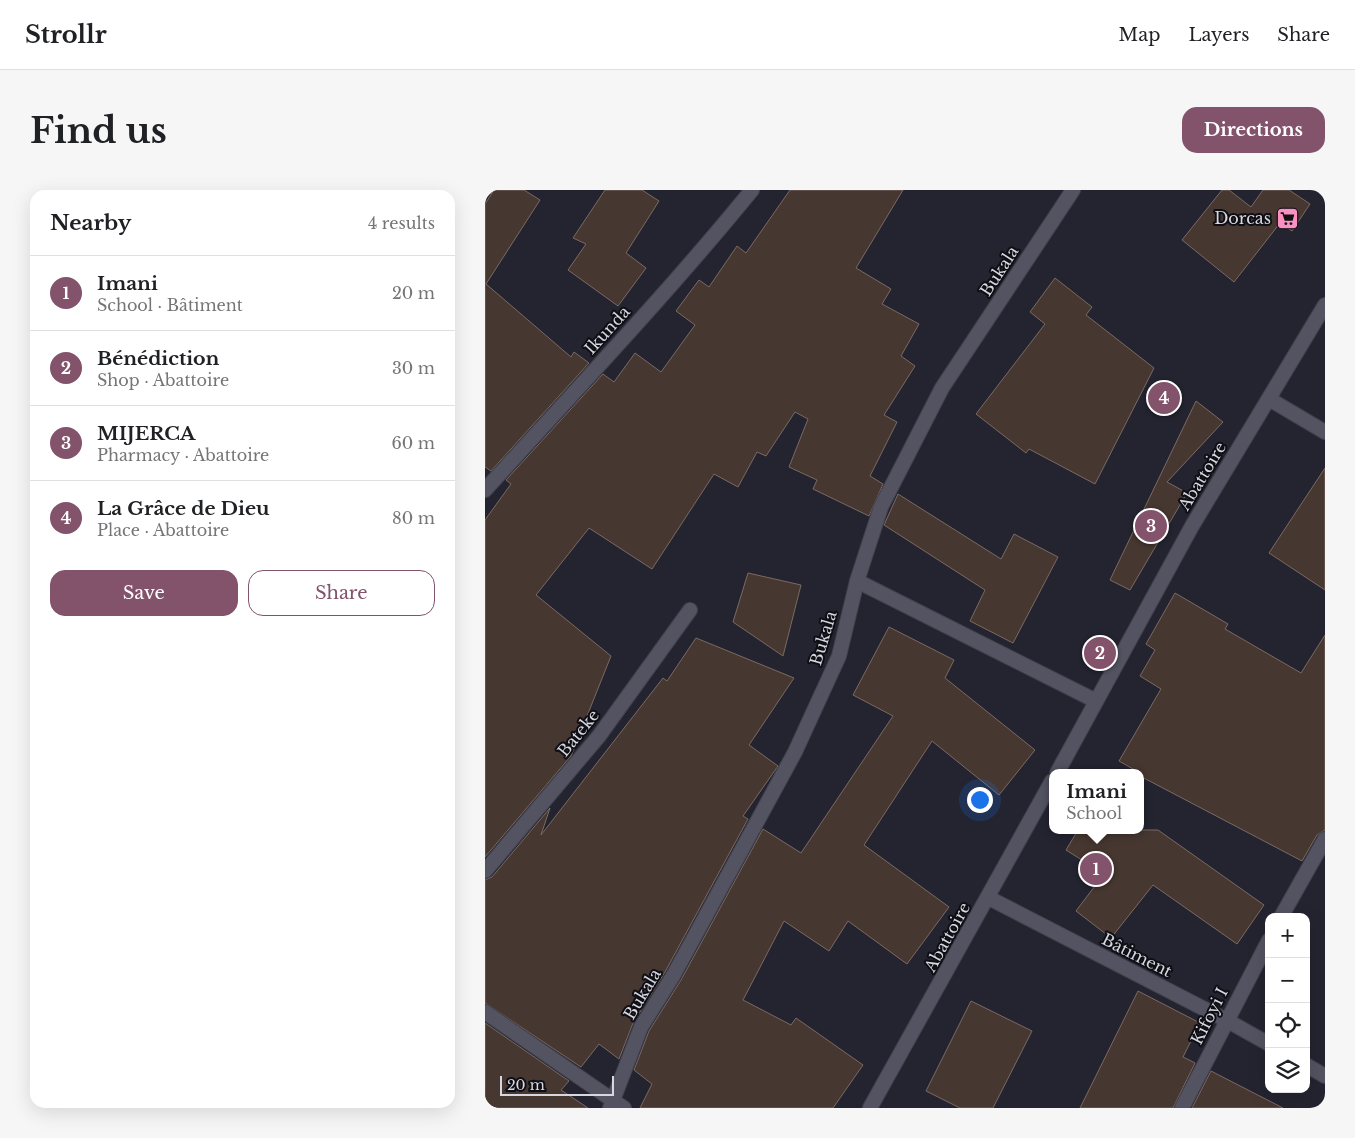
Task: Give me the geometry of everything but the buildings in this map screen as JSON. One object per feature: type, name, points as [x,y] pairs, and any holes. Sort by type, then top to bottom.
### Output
[{"type":"street","name":"Ikunda","points":[[485,490],[637,323],[752,190]]},
{"type":"street","name":"Bukala","points":[[616,1106],[641,1027],[673,976],[795,752],[839,656],[857,581],[881,507],[943,388],[1073,190]]},
{"type":"street","name":"Abattoire","points":[[1059,769],[1192,526],[1325,305]]},
{"type":"street","points":[[1269,399],[1325,432]]},
{"type":"street","points":[[857,581],[1096,701]]},
{"type":"street","name":"Bateke","points":[[485,872],[599,736],[690,610]]},
{"type":"street","name":"Abattoire","points":[[870,1108],[989,898],[1049,787]]},
{"type":"street","points":[[1283,913],[1307,867],[1325,839]]},
{"type":"street","name":"Bâtiment","points":[[989,898],[1227,1020],[1265,1042]]},
{"type":"street","name":"Kifoyi I","points":[[1182,1108],[1265,948]]},
{"type":"street","points":[[485,1012],[616,1106]]},
{"type":"street","points":[[1310,1068],[1325,1076]]},
{"type":"place","name":"Dorcas","points":[[1287,218]]},
{"type":"place","name":"La Grâce de Dieu","points":[[1164,398]]},
{"type":"place","name":"MIJERCA","points":[[1151,526]]},
{"type":"place","name":"Bénédiction","points":[[1100,653]]},
{"type":"place","name":"Imani","points":[[1096,869]]}]
